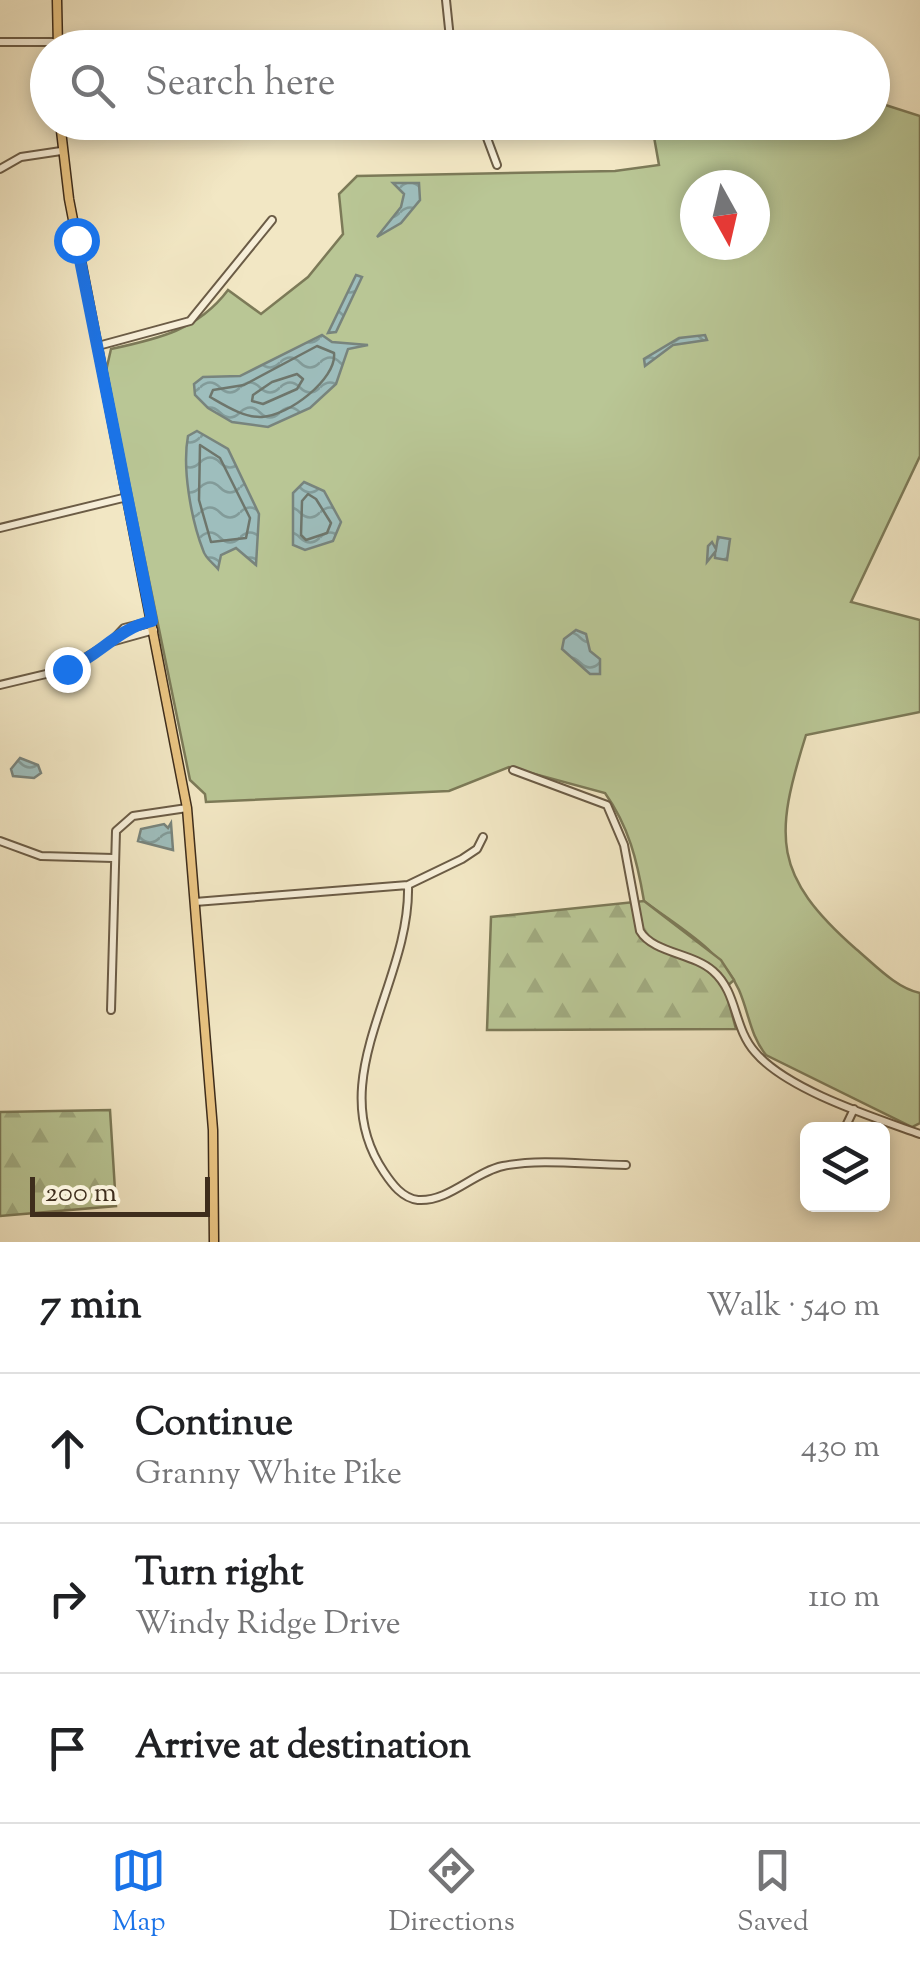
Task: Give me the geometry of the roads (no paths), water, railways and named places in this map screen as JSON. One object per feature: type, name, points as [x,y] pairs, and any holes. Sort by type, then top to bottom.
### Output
[{"type":"main road","points":[[57,0],[57,30]]},
{"type":"main road","points":[[61,140],[187,808],[212,1130],[214,1242]]},
{"type":"street","points":[[446,0],[448,30]]},
{"type":"street","points":[[0,42],[30,44]]},
{"type":"street","points":[[488,140],[497,165]]},
{"type":"street","points":[[0,168],[21,157],[61,151]]},
{"type":"street","points":[[98,346],[190,321],[272,220]]},
{"type":"street","points":[[0,528],[127,496]]},
{"type":"street","points":[[0,685],[61,672],[110,642],[153,626]]},
{"type":"street","points":[[512,770],[607,805],[624,845],[640,931],[646,941],[707,966],[729,986],[754,1051],[783,1074],[854,1109],[920,1134]]},
{"type":"street","points":[[112,1010],[116,830],[125,819],[187,808]]},
{"type":"street","points":[[195,902],[408,885],[462,859],[477,849],[483,837]]},
{"type":"street","points":[[0,841],[41,856],[113,858]]},
{"type":"street","points":[[408,885],[409,919],[361,1078],[359,1119],[374,1159],[395,1189],[416,1200],[440,1196],[506,1166],[626,1165]]},
{"type":"street","points":[[848,1122],[854,1109]]},
{"type":"water","points":[[393,183],[419,183],[420,200],[401,223],[377,237],[401,207],[404,194]]},
{"type":"water","points":[[356,275],[362,277],[336,332],[328,333]]},
{"type":"water","points":[[322,335],[332,342],[368,345],[348,349],[336,384],[310,408],[268,427],[232,422],[195,395],[194,384],[203,377],[240,376]]},
{"type":"water","points":[[705,335],[707,340],[673,345],[645,366],[644,359],[679,338]]},
{"type":"water","points":[[197,431],[228,449],[259,514],[256,565],[236,548],[221,555],[218,569],[204,553],[187,478],[188,436]]},
{"type":"water","points":[[304,482],[324,491],[341,522],[333,541],[305,550],[293,545],[293,493]]},
{"type":"water","points":[[718,537],[730,539],[727,560],[715,558],[715,552],[707,562],[708,546],[712,542],[716,549]]},
{"type":"water","points":[[576,630],[586,634],[590,651],[600,659],[600,674],[590,674],[562,649],[564,639]]},
{"type":"water","points":[[20,758],[38,765],[41,773],[34,778],[13,776],[11,769]]},
{"type":"water","points":[[171,823],[173,850],[138,841],[141,829],[164,824],[168,828]]}]
